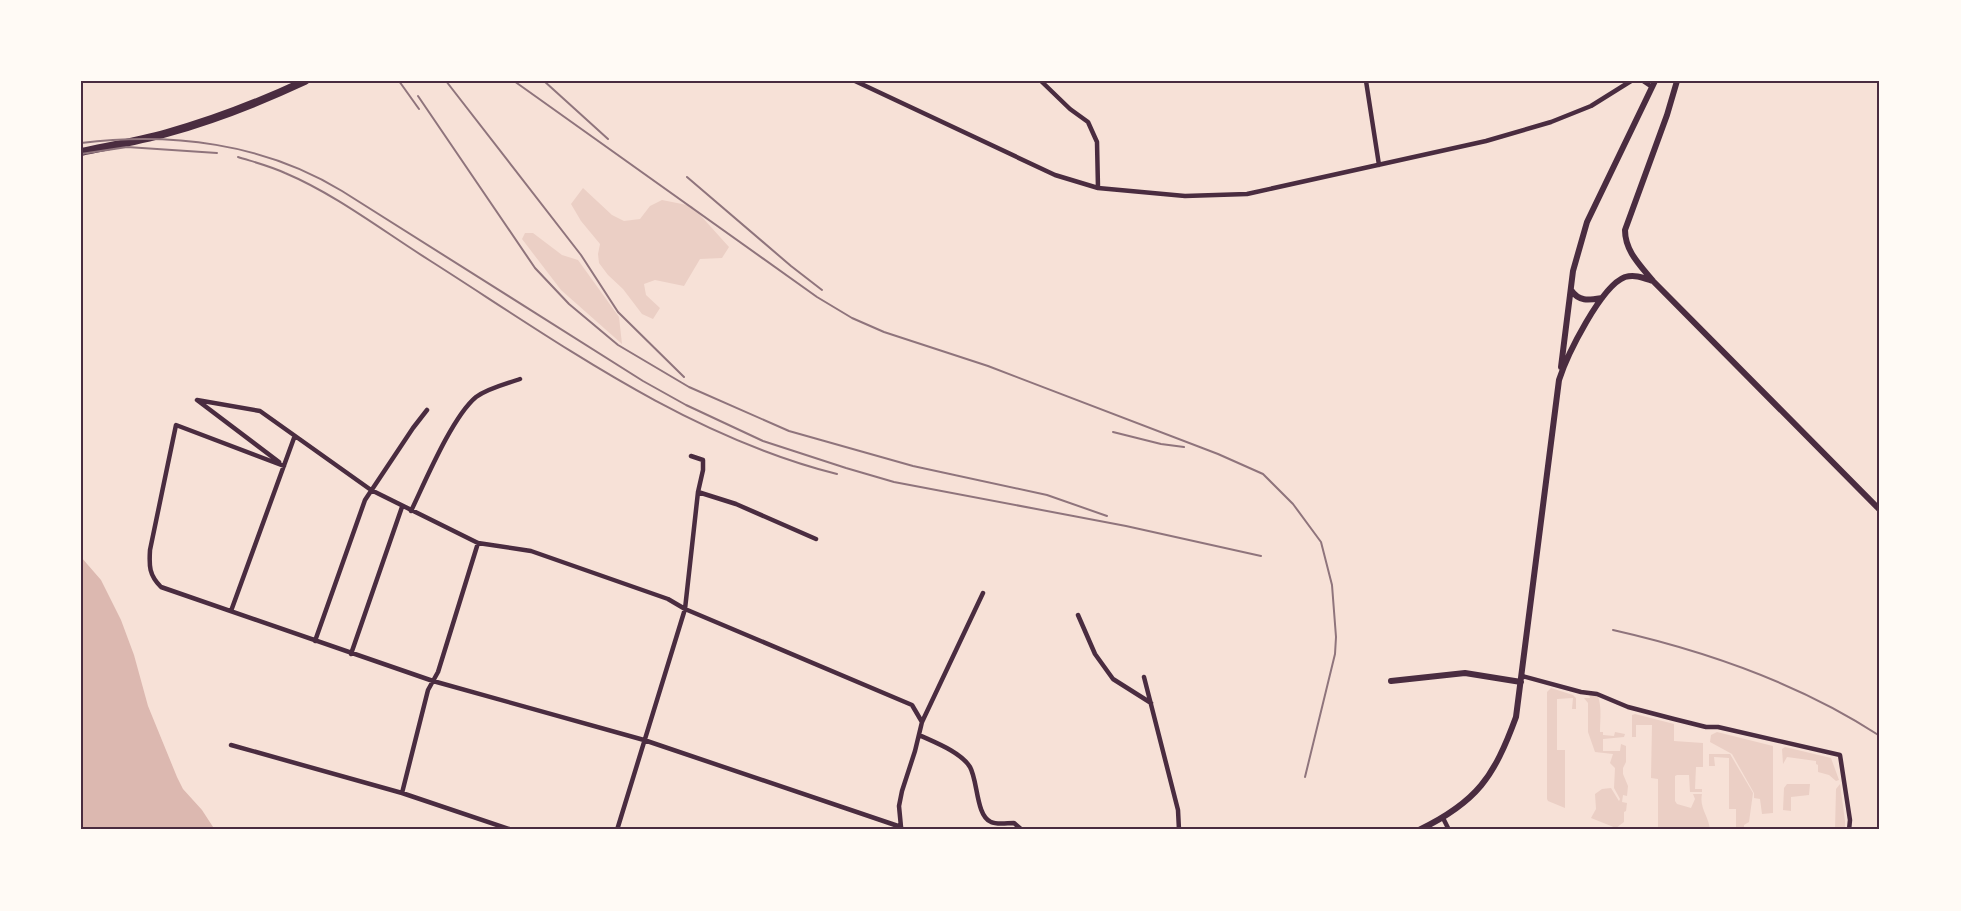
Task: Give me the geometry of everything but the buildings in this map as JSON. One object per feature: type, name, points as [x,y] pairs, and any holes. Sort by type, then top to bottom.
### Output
[{"type":"highway","points":[[81,152],[165,134],[218,118],[305,81]]},
{"type":"main road","points":[[1677,81],[1625,230],[1625,242],[1653,281],[1880,510]]},
{"type":"main road","points":[[1419,830],[1443,818],[1473,796],[1493,769],[1516,717],[1571,289],[1579,246],[1587,222],[1654,84]]},
{"type":"main road","points":[[1559,380],[1564,365],[1592,312],[1616,283],[1625,277],[1636,276],[1653,281]]},
{"type":"main road","points":[[1571,289],[1576,297],[1586,300],[1602,298]]},
{"type":"main road","points":[[1391,681],[1465,673],[1522,679]]},
{"type":"street","points":[[855,81],[1055,175],[1098,188],[1185,196],[1246,194],[1486,141],[1551,122],[1600,102],[1631,81]]},
{"type":"street","points":[[1041,81],[1070,109],[1088,122],[1097,142],[1098,188]]},
{"type":"street","points":[[1366,81],[1379,165]]},
{"type":"street","points":[[1643,81],[1654,84]]},
{"type":"street","points":[[411,511],[444,443],[468,405],[478,396],[520,379]]},
{"type":"street","points":[[284,466],[197,400],[260,411],[294,438],[371,490],[478,543],[531,551],[668,599],[685,609],[912,705],[922,722]]},
{"type":"street","points":[[315,641],[365,500],[427,410]]},
{"type":"street","points":[[284,466],[176,425],[150,550],[149,569],[153,579],[161,587],[351,654],[433,681],[644,740],[902,829],[899,806],[922,722],[983,593]]},
{"type":"street","points":[[231,612],[294,438]]},
{"type":"street","points":[[617,830],[685,609],[698,492],[703,470],[703,460],[691,456]]},
{"type":"street","points":[[698,492],[736,504],[816,539]]},
{"type":"street","points":[[351,654],[402,507]]},
{"type":"street","points":[[402,793],[428,690],[438,672],[478,543]]},
{"type":"street","points":[[1078,615],[1095,654],[1113,679],[1151,703]]},
{"type":"street","points":[[1144,677],[1178,810],[1179,830]]},
{"type":"street","points":[[1522,679],[1597,694],[1628,707],[1706,727],[1718,727],[1840,755],[1850,820],[1849,830]]},
{"type":"street","points":[[919,735],[946,747],[969,766],[976,783],[983,814],[987,819],[992,823],[1014,823],[1022,830]]},
{"type":"street","points":[[231,746],[402,793],[512,830]]},
{"type":"street","points":[[1443,818],[1449,830]]},
{"type":"shaded area","points":[[583,188],[612,215],[624,221],[640,219],[650,206],[662,200],[692,206],[729,247],[722,258],[700,259],[684,286],[655,280],[644,284],[646,295],[660,308],[653,319],[642,314],[599,263],[600,244],[581,221],[571,204]]},
{"type":"shaded area","points":[[525,233],[533,233],[562,255],[578,260],[619,317],[622,344],[561,290],[522,239]]},
{"type":"shaded area","points":[[81,557],[101,580],[121,620],[134,655],[148,706],[177,777],[183,789],[202,810],[215,830],[81,830]]},
{"type":"shaded area","points":[[1551,688],[1576,698],[1576,709],[1572,709],[1573,698],[1557,699],[1557,750],[1565,750],[1565,808],[1547,799],[1547,692]]},
{"type":"shaded area","points":[[1589,694],[1598,696],[1600,732],[1603,732],[1603,735],[1614,736],[1615,732],[1625,734],[1624,737],[1603,739],[1603,751],[1620,751],[1621,744],[1626,746],[1623,774],[1628,786],[1627,796],[1623,795],[1622,802],[1627,803],[1624,822],[1616,828],[1591,818],[1596,809],[1595,794],[1602,789],[1611,788],[1619,801],[1620,799],[1614,788],[1615,768],[1610,763],[1613,754],[1595,752],[1588,732],[1588,703],[1584,698],[1590,698]]},
{"type":"shaded area","points":[[1632,715],[1674,724],[1674,741],[1703,743],[1703,767],[1696,767],[1695,789],[1702,789],[1702,792],[1690,792],[1689,775],[1677,775],[1675,776],[1675,801],[1677,804],[1691,808],[1695,799],[1693,794],[1702,794],[1702,804],[1710,830],[1658,830],[1658,779],[1651,778],[1652,725],[1636,725],[1636,737],[1632,737]]},
{"type":"shaded area","points":[[1717,732],[1773,746],[1773,813],[1762,814],[1760,799],[1754,798],[1754,793],[1732,754],[1710,742],[1711,735]]},
{"type":"shaded area","points":[[1785,747],[1831,758],[1839,780],[1836,781],[1829,775],[1818,772],[1816,761],[1787,757],[1783,764],[1782,749]]},
{"type":"shaded area","points":[[1709,754],[1730,754],[1753,793],[1749,822],[1744,825],[1744,830],[1736,830],[1736,809],[1729,809],[1729,758],[1714,757],[1715,766],[1709,766]]},
{"type":"shaded area","points":[[1787,784],[1810,784],[1809,795],[1791,797],[1791,811],[1783,810],[1784,788]]},
{"type":"shaded area","points":[[1840,784],[1845,830],[1835,830],[1836,789]]},
{"type":"railway","points":[[399,81],[419,109]]},
{"type":"railway","points":[[446,81],[581,255],[618,312],[684,377]]},
{"type":"railway","points":[[514,81],[817,297],[852,318],[884,332],[988,366],[1218,454],[1263,474],[1293,504],[1321,542],[1332,585],[1335,654],[1305,777]]},
{"type":"railway","points":[[544,81],[608,139]]},
{"type":"railway","points":[[418,96],[535,268],[569,304],[618,345],[689,387],[789,431],[913,466],[1047,495],[1107,516]]},
{"type":"railway","points":[[81,143],[149,139],[216,145],[249,152],[312,175],[342,191],[643,381],[686,405],[763,441],[894,482],[1126,526],[1261,556]]},
{"type":"railway","points":[[81,154],[127,147],[217,153]]},
{"type":"railway","points":[[238,157],[262,164],[322,191],[575,354],[676,411],[728,436],[781,457],[837,474]]},
{"type":"railway","points":[[687,177],[822,290]]},
{"type":"railway","points":[[1113,432],[1161,444],[1184,447]]},
{"type":"railway","points":[[1613,630],[1683,648],[1751,671],[1817,700],[1880,736]]}]
